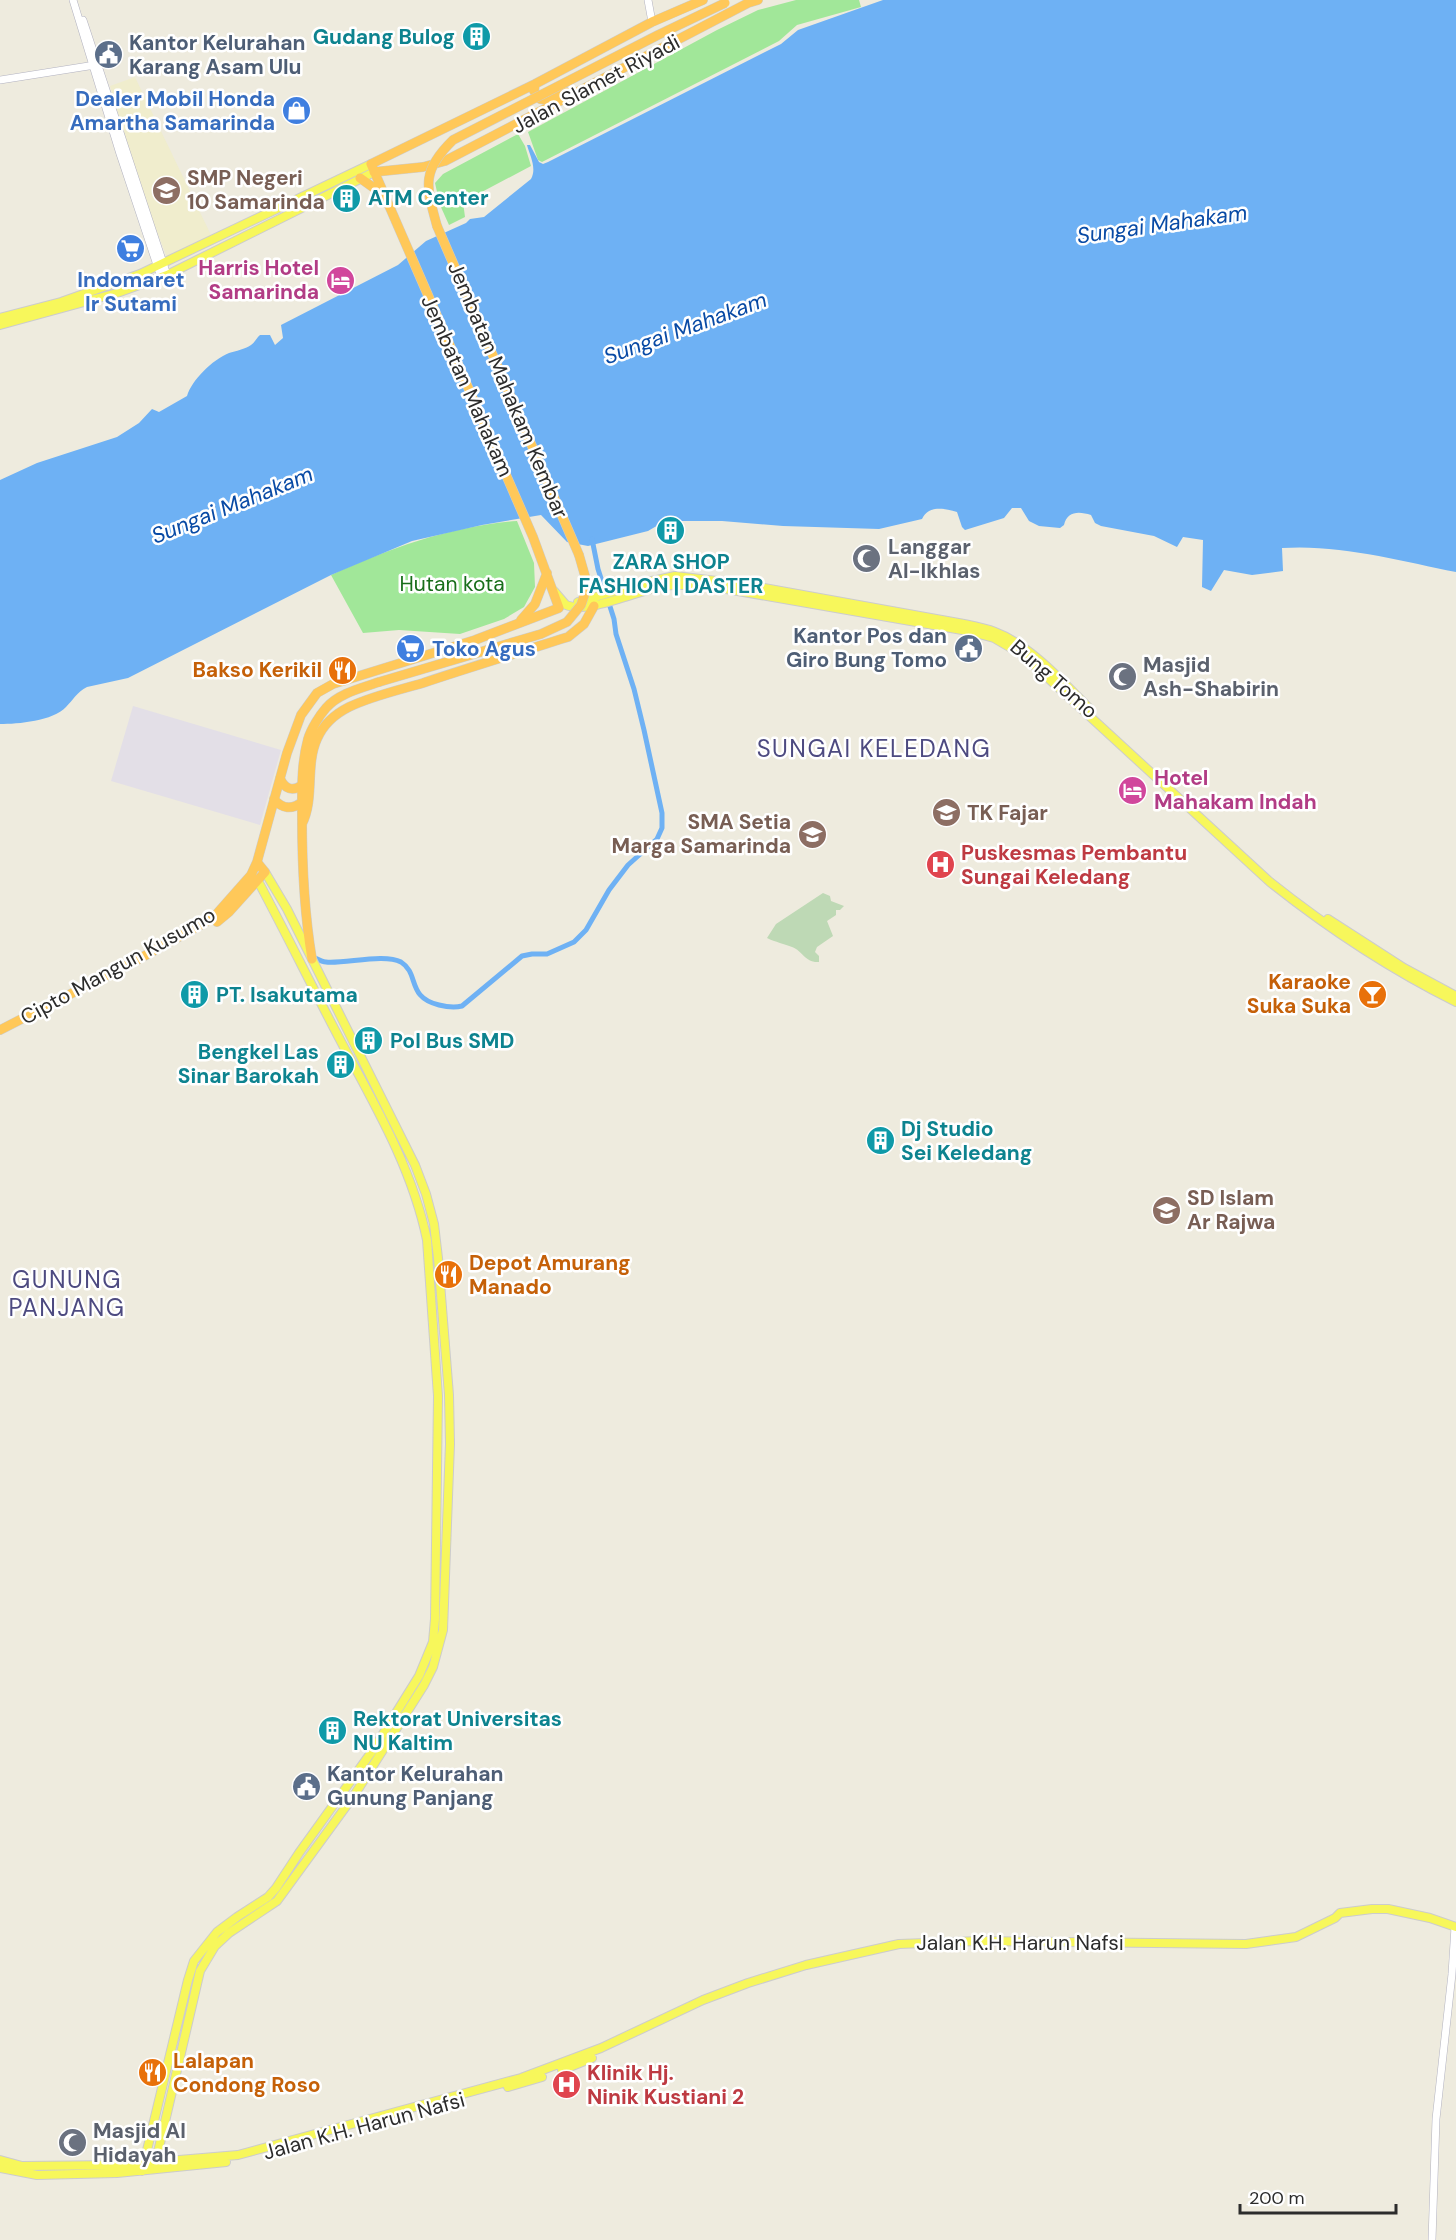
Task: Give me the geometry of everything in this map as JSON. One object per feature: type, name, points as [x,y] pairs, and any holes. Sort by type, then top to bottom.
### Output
[{"type":"highway","name":"Jalan Slamet Riyadi","points":[[374,166],[652,22],[703,0]]},
{"type":"highway","name":"Jalan Slamet Riyadi","points":[[374,166],[423,167],[445,161],[748,3],[758,0]]},
{"type":"highway","name":"Jalan Slamet Riyadi","points":[[437,226],[429,196],[428,178],[434,162],[453,140],[669,29],[730,2]]},
{"type":"highway","points":[[535,84],[534,91],[537,97],[549,100],[611,70],[626,67]]},
{"type":"highway","name":"Jembatan Mahakam","points":[[374,166],[383,195],[563,607]]},
{"type":"highway","points":[[360,178],[383,195]]},
{"type":"highway","name":"Jembatan Mahakam Kembar","points":[[302,824],[304,754],[309,737],[328,706],[343,696],[380,682],[541,634],[567,622],[576,614],[585,593],[585,576],[579,555],[437,226]]},
{"type":"highway","points":[[517,623],[536,604],[547,573]]},
{"type":"highway","points":[[312,959],[306,915],[302,824],[307,812],[312,756],[316,740],[324,726],[350,707],[568,637],[584,624],[594,606]]},
{"type":"highway","name":"Cipto Mangun Kusumo","points":[[0,1037],[213,924],[229,912],[255,878],[274,799],[301,715],[317,693],[333,684],[446,649],[563,607]]},
{"type":"highway","points":[[280,778],[289,789],[302,785]]},
{"type":"highway","points":[[274,799],[287,807],[302,802]]},
{"type":"highway","points":[[257,862],[264,872]]},
{"type":"highway","name":"Cipto Mangun Kusumo","points":[[0,1030],[208,921],[264,872]]},
{"type":"main road","points":[[0,318],[61,302],[161,265],[374,166]]},
{"type":"main road","name":"Jalan Slamet Riyadi","points":[[0,325],[117,293],[164,276],[360,178],[374,166]]},
{"type":"main road","name":"Bung Tomo","points":[[563,607],[675,576],[742,584],[924,620]]},
{"type":"main road","name":"Bung Tomo","points":[[563,607],[594,606],[643,591],[683,584],[709,586],[996,632],[1032,655],[1298,901],[1378,961],[1456,1002]]},
{"type":"main road","points":[[143,2166],[188,1980],[195,1960],[217,1932],[268,1898],[373,1750],[419,1676],[433,1642],[437,1590],[438,1396],[427,1240],[417,1197],[395,1145],[325,999],[312,959],[287,909],[264,872]]},
{"type":"main road","points":[[155,2165],[200,1971],[215,1947],[229,1933],[278,1902],[381,1755],[424,1686],[433,1667],[443,1630],[450,1444],[449,1395],[434,1224],[415,1165],[325,999],[255,878]]},
{"type":"main road","name":"Bung Tomo","points":[[1298,901],[1392,961],[1456,996]]},
{"type":"main road","points":[[373,1750],[381,1755]]},
{"type":"main road","name":"Jalan K.H. Harun Nafsi","points":[[0,2160],[22,2166],[143,2166],[216,2158],[267,2148],[521,2078],[602,2050],[703,2000],[741,1986],[788,1970],[899,1944],[979,1941],[1246,1944],[1296,1937],[1335,1918],[1340,1913],[1347,1912],[1411,1913],[1441,1920],[1456,1929]]},
{"type":"main road","name":"Jalan K.H. Harun Nafsi","points":[[0,2168],[37,2175],[117,2174],[143,2166]]},
{"type":"street","points":[[75,0],[164,276]]},
{"type":"street","points":[[648,0],[652,22]]},
{"type":"street","points":[[0,80],[95,65]]},
{"type":"street","points":[[1432,2240],[1436,2120],[1456,1929]]},
{"type":"shaded area","name":"SMP Negeri 10 Samarinda","points":[[135,77],[211,235],[167,257],[131,158],[110,86]]},
{"type":"shaded area","points":[[133,706],[281,750],[260,825],[111,781]]},
{"type":"green space","points":[[796,0],[859,0],[861,7],[797,25],[779,41],[542,162],[538,160],[528,132],[717,30],[758,10]]},
{"type":"green space","points":[[518,134],[525,146],[531,166],[463,202],[465,217],[449,225],[440,205],[435,183],[443,174]]},
{"type":"green space","name":"Hutan kota","points":[[517,521],[534,563],[535,587],[524,607],[504,619],[460,634],[399,630],[363,633],[331,575],[399,547],[445,533]]},
{"type":"green space","points":[[823,893],[830,896],[831,901],[844,906],[836,910],[836,915],[827,921],[833,936],[817,947],[815,952],[819,956],[819,962],[810,961],[796,949],[767,938],[776,924]]},
{"type":"water","name":"Sungai Mahakam","points":[[883,0],[1456,0],[1456,572],[1348,551],[1304,547],[1282,548],[1283,571],[1252,575],[1224,570],[1211,591],[1202,587],[1203,540],[1183,537],[1177,547],[1154,536],[1101,526],[1095,523],[1091,515],[1082,513],[1074,513],[1068,517],[1060,528],[1039,526],[1029,521],[1021,508],[1012,508],[1004,518],[965,530],[957,512],[942,509],[928,511],[922,519],[879,529],[783,526],[722,521],[665,521],[648,531],[588,546],[567,542],[541,515],[482,525],[412,541],[331,575],[128,678],[87,687],[53,716],[0,724],[0,480],[37,463],[117,437],[139,423],[152,409],[159,412],[187,396],[198,377],[223,356],[249,346],[260,335],[270,335],[275,345],[283,338],[281,325],[398,265],[426,241],[470,219],[484,217],[531,179],[533,166],[527,145],[530,145],[539,162],[543,164],[548,162],[781,44],[798,30]]},
{"type":"waterway","points":[[313,957],[326,962],[394,959],[407,967],[422,997],[439,1005],[462,1006],[522,956],[547,954],[574,942],[586,930],[609,890],[628,865],[657,839],[662,828],[662,813],[634,689],[616,634],[592,539]]},
{"type":"place","name":"Gudang Bulog","points":[[476,37]]},
{"type":"place","name":"Kantor Kelurahan Karang Asam Ulu","points":[[108,55]]},
{"type":"place","name":"Dealer Mobil Honda Amartha Samarinda","points":[[296,111]]},
{"type":"place","name":"SMP Negeri 10 Samarinda","points":[[166,190]]},
{"type":"place","name":"ATM Center","points":[[347,198]]},
{"type":"place","name":"Indomaret Ir Sutami","points":[[131,249]]},
{"type":"place","name":"Harris Hotel Samarinda","points":[[340,280]]},
{"type":"place","name":"ZARA SHOP FASHION | DASTER","points":[[671,531]]},
{"type":"place","name":"Langgar Al-Ikhlas","points":[[867,559]]},
{"type":"place","name":"Kantor Pos dan Giro Bung Tomo","points":[[968,648]]},
{"type":"place","name":"Toko Agus","points":[[411,649]]},
{"type":"place","name":"Bakso Kerikil","points":[[343,670]]},
{"type":"place","name":"Masjid Ash-Shabirin","points":[[1122,677]]},
{"type":"place","name":"Hotel Mahakam Indah","points":[[1133,790]]},
{"type":"place","name":"TK Fajar","points":[[946,813]]},
{"type":"place","name":"SMA Setia Marga Samarinda","points":[[812,834]]},
{"type":"place","name":"Puskesmas Pembantu Sungai Keledang","points":[[940,865]]},
{"type":"place","name":"Karaoke Suka Suka","points":[[1372,994]]},
{"type":"place","name":"PT. Isakutama","points":[[195,995]]},
{"type":"place","name":"Pol Bus SMD","points":[[369,1041]]},
{"type":"place","name":"Bengkel Las Sinar Barokah","points":[[340,1064]]},
{"type":"place","name":"Dj Studio Sei Keledang","points":[[880,1141]]},
{"type":"place","name":"SD Islam Ar Rajwa","points":[[1166,1210]]},
{"type":"place","name":"Depot Amurang Manado","points":[[448,1275]]},
{"type":"place","name":"Rektorat Universitas NU Kaltim","points":[[332,1731]]},
{"type":"place","name":"Kantor Kelurahan Gunung Panjang","points":[[306,1786]]},
{"type":"place","name":"Lalapan Condong Roso","points":[[152,2073]]},
{"type":"place","name":"Klinik Hj. Ninik Kustiani 2","points":[[566,2085]]},
{"type":"place","name":"Masjid Al Hidayah","points":[[72,2143]]},
{"type":"district","name":"SUNGAI KELEDANG","points":[[874,748]]},
{"type":"district","name":"GUNUNG PANJANG","points":[[67,1293]]}]
